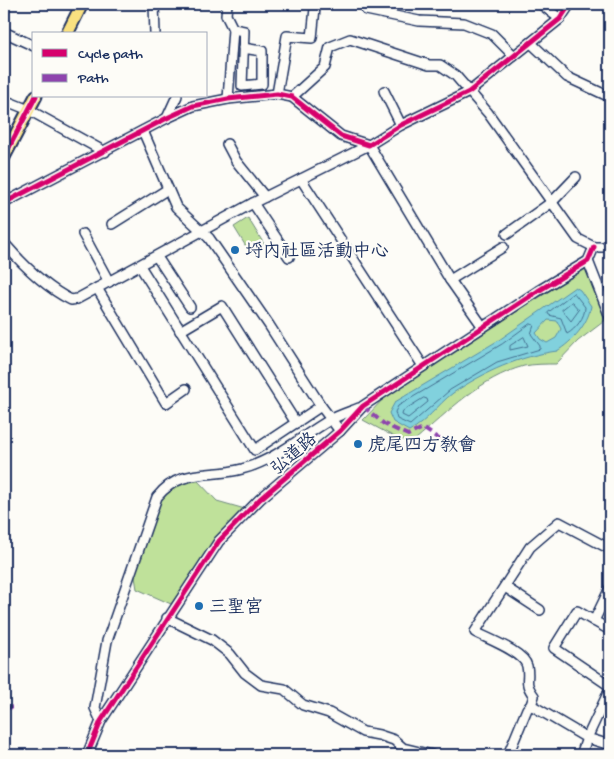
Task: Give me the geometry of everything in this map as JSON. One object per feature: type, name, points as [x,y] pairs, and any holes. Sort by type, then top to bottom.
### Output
[{"type":"main road","points":[[68,32],[82,4]]},
{"type":"main road","points":[[4,158],[35,98]]},
{"type":"street","points":[[154,4],[155,32]]},
{"type":"street","points":[[227,4],[226,15],[233,29],[228,99]]},
{"type":"street","points":[[541,4],[560,19]]},
{"type":"street","points":[[4,244],[38,278],[71,300],[157,257],[252,203],[369,145],[401,125],[469,92],[560,19],[570,4]]},
{"type":"street","points":[[276,94],[287,36],[312,38],[315,8]]},
{"type":"street","points":[[366,10],[419,21],[464,23],[492,34],[514,56]]},
{"type":"street","points":[[233,29],[244,31],[243,48],[242,86],[262,84],[262,51],[243,48]]},
{"type":"street","points":[[4,32],[32,45]]},
{"type":"street","points":[[292,97],[325,67],[330,47],[350,39],[429,66],[440,65],[455,75],[488,113],[578,239],[594,248],[610,248]]},
{"type":"street","points":[[531,43],[568,77],[610,98]]},
{"type":"street","points":[[384,91],[401,125]]},
{"type":"street","points":[[4,203],[167,118],[194,106],[228,99],[276,94],[292,97],[341,136],[369,145],[450,280],[483,327]]},
{"type":"street","points":[[167,118],[176,98]]},
{"type":"street","points":[[4,100],[29,110],[105,152]]},
{"type":"street","points":[[143,131],[176,207],[202,230],[269,325],[321,406],[340,431]]},
{"type":"street","points":[[227,144],[236,161],[265,197]]},
{"type":"street","points":[[507,234],[552,202],[576,177]]},
{"type":"street","points":[[301,179],[423,366]]},
{"type":"street","points":[[112,224],[168,189]]},
{"type":"street","points":[[252,203],[289,257]]},
{"type":"street","points":[[83,234],[93,257],[109,282]]},
{"type":"street","points":[[450,280],[503,247]]},
{"type":"street","points":[[594,248],[588,261],[610,317]]},
{"type":"street","points":[[157,257],[190,307]]},
{"type":"street","name":"弘道路","points":[[87,755],[100,721],[219,541],[260,499],[340,431],[363,406],[588,261]]},
{"type":"street","points":[[140,266],[255,450],[321,406]]},
{"type":"street","points":[[97,288],[166,403],[186,389]]},
{"type":"street","points":[[180,331],[222,306],[296,424]]},
{"type":"street","points":[[100,721],[95,708],[107,641],[158,497],[166,486],[178,479],[243,469],[273,455],[331,419],[363,406]]},
{"type":"street","points":[[508,755],[534,696],[527,686],[527,666],[523,657],[475,632],[530,547],[559,522],[610,549]]},
{"type":"street","points":[[505,587],[540,610]]},
{"type":"street","points":[[594,621],[610,588]]},
{"type":"street","points":[[581,755],[610,688],[554,648],[577,611],[610,630]]},
{"type":"street","points":[[167,618],[212,640],[230,654],[245,673],[261,685],[284,689],[304,705],[329,712],[363,732],[394,740],[402,751],[432,755]]},
{"type":"street","points":[[531,705],[587,738],[610,745]]},
{"type":"green space","points":[[248,218],[264,244],[250,253],[234,227]]},
{"type":"green space","points":[[585,268],[599,292],[607,319],[578,341],[556,364],[524,366],[508,371],[493,379],[453,407],[415,440],[400,440],[363,420],[387,395]]},
{"type":"green space","points":[[197,480],[217,501],[245,509],[217,538],[171,604],[137,589],[134,571],[163,493],[186,481]]},
{"type":"water","points":[[575,287],[580,290],[591,306],[583,326],[568,343],[557,351],[516,361],[477,378],[453,393],[421,423],[409,431],[393,422],[389,413],[395,402],[499,340]],"holes":[[[548,320],[557,321],[561,329],[556,338],[547,343],[540,339],[536,333]]]},
{"type":"marked path","points":[[363,406],[384,424],[408,435],[423,428],[455,450]]},
{"type":"marked path","points":[[4,708],[16,707]]},
{"type":"cycle path","points":[[4,203],[167,118],[193,106],[228,99],[277,94],[292,97],[341,136],[369,145],[401,125],[469,92],[560,19],[570,4]]},
{"type":"cycle path","points":[[4,157],[35,98]]},
{"type":"cycle path","points":[[87,755],[101,721],[219,541],[260,499],[340,431],[363,406],[538,291],[588,261],[594,247]]},
{"type":"place","name":"埒內社區活動中心","points":[[235,250]]},
{"type":"place","name":"虎尾四方教會","points":[[358,444]]},
{"type":"place","name":"三聖宮","points":[[199,606]]}]
